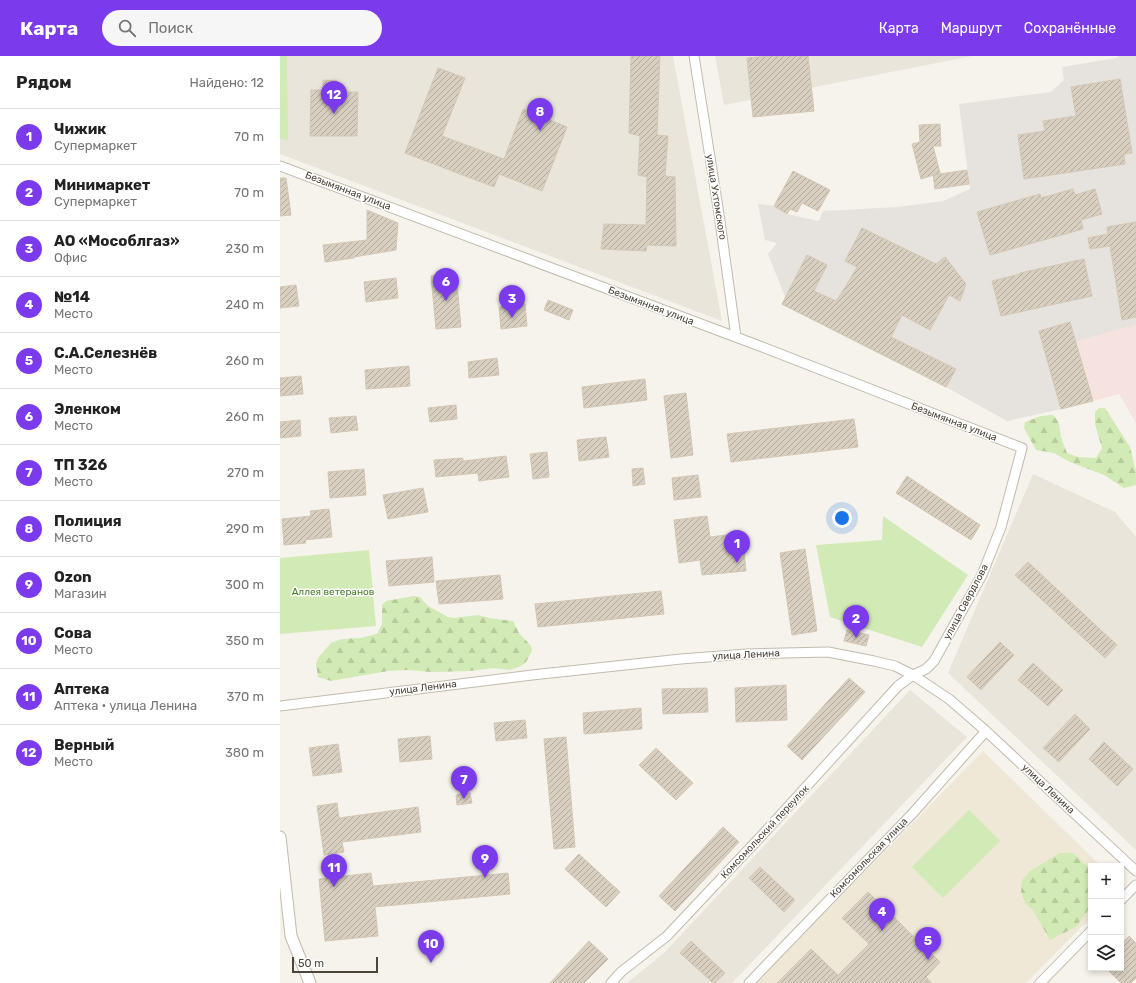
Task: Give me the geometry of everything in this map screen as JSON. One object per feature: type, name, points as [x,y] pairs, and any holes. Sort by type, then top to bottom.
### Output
[{"type":"street","name":"улица Ухтомского","points":[[694,56],[719,214],[736,337]]},
{"type":"street","name":"Безымянная улица","points":[[280,166],[736,337],[1022,448]]},
{"type":"street","name":"улица Свердлова","points":[[913,675],[926,668],[934,661],[982,575],[1001,527],[1022,448]]},
{"type":"street","name":"улица Ленина","points":[[280,706],[540,674],[681,659],[746,654],[828,652],[895,666],[913,675],[949,699],[1136,871]]},
{"type":"street","name":"Комсомольский переулок","points":[[611,983],[621,972],[667,936],[764,833],[898,686],[913,675]]},
{"type":"street","name":"Комсомольская улица","points":[[749,983],[912,814],[986,732]]},
{"type":"street","points":[[280,837],[291,936],[310,983]]},
{"type":"street","points":[[1122,899],[1136,885]]},
{"type":"street","points":[[1040,983],[1088,934]]},
{"type":"shaded area","points":[[280,56],[673,56],[722,321],[280,154]]},
{"type":"shaded area","points":[[715,56],[972,56],[724,105]]},
{"type":"shaded area","points":[[1119,56],[1136,56],[1136,325],[1076,342],[1093,401],[1007,421],[946,387],[782,305],[785,297],[768,254],[777,243],[765,240],[758,204],[774,206],[787,214],[819,221],[823,211],[898,207],[943,201],[970,189],[959,104],[1051,92],[1064,80],[1062,67],[1116,58]]},
{"type":"shaded area","points":[[1136,325],[1136,423],[1119,394],[1093,401],[1076,341]]},
{"type":"shaded area","points":[[1033,474],[1115,512],[1136,537],[1136,850],[948,673]]},
{"type":"shaded area","points":[[910,690],[967,737],[732,983],[627,983],[664,953]]},
{"type":"shaded area","points":[[983,751],[1098,863],[1088,863],[1088,920],[1026,983],[756,983]]},
{"type":"green space","points":[[280,56],[287,56],[288,141],[280,138]]},
{"type":"green space","points":[[1099,408],[1105,408],[1130,447],[1136,472],[1136,485],[1124,488],[1104,475],[1070,462],[1054,453],[1036,450],[1024,428],[1025,422],[1041,416],[1053,415],[1059,423],[1061,437],[1067,453],[1078,457],[1096,458],[1102,448],[1095,424],[1095,412]]},
{"type":"green space","points":[[883,516],[968,575],[922,647],[830,617],[816,545],[882,540]]},
{"type":"green space","name":"Аллея ветеранов","points":[[369,550],[376,626],[280,634],[280,558]]},
{"type":"green space","points":[[414,596],[420,597],[428,606],[448,617],[454,618],[478,615],[513,621],[519,633],[531,646],[532,651],[526,662],[521,666],[510,670],[494,668],[470,671],[388,671],[331,681],[318,677],[316,664],[318,658],[331,643],[342,639],[360,638],[377,634],[382,624],[382,605],[386,601]]},
{"type":"green space","points":[[969,810],[1000,841],[943,898],[912,867]]},
{"type":"green space","points":[[1060,853],[1073,853],[1088,867],[1088,910],[1076,927],[1050,940],[1033,910],[1025,903],[1021,892],[1022,880],[1030,871]]},
{"type":"building","points":[[631,56],[660,56],[657,135],[668,136],[665,176],[675,177],[676,246],[647,245],[646,251],[601,249],[604,224],[646,225],[647,177],[638,175],[640,136],[629,133]]},
{"type":"building","points":[[770,56],[808,56],[814,111],[753,117],[747,58]]},
{"type":"building","points":[[438,68],[465,78],[442,136],[504,159],[523,109],[567,127],[542,191],[499,174],[494,187],[405,153]]},
{"type":"building","points":[[1120,79],[1132,153],[1124,154],[1125,164],[1024,179],[1018,135],[1045,131],[1043,121],[1076,116],[1071,87]]},
{"type":"building","points":[[323,80],[337,81],[336,92],[358,92],[357,136],[310,136],[311,90],[323,90]]},
{"type":"building","points":[[940,124],[941,146],[933,146],[940,173],[921,179],[912,144],[920,142],[919,125]]},
{"type":"building","points":[[967,170],[969,184],[935,189],[933,175]]},
{"type":"building","points":[[793,171],[830,190],[818,211],[802,203],[797,212],[790,209],[787,214],[774,206]]},
{"type":"building","points":[[280,178],[286,178],[291,215],[280,216]]},
{"type":"building","points":[[1073,189],[1075,195],[1095,189],[1102,214],[1081,220],[1083,229],[990,255],[977,212],[1040,194],[1041,198]]},
{"type":"building","points":[[367,210],[398,223],[396,250],[325,262],[323,245],[367,240]]},
{"type":"building","points":[[1136,222],[1136,317],[1122,320],[1110,246],[1090,249],[1088,238],[1108,234],[1107,227]]},
{"type":"building","points":[[862,228],[936,264],[945,257],[966,284],[960,301],[949,295],[930,330],[902,315],[891,337],[956,369],[946,387],[782,304],[807,255],[827,265],[814,291],[836,301],[857,267],[845,261]]},
{"type":"building","points":[[1084,259],[1092,296],[1001,316],[992,281],[1020,273]]},
{"type":"building","points":[[456,273],[461,327],[436,329],[431,276]]},
{"type":"building","points":[[396,278],[398,298],[366,302],[364,282]]},
{"type":"building","points":[[296,285],[299,306],[280,308],[280,287]]},
{"type":"building","points":[[548,300],[573,310],[569,320],[544,310]]},
{"type":"building","points":[[525,304],[527,326],[501,329],[499,307]]},
{"type":"building","points":[[1070,322],[1093,401],[1061,409],[1039,331]]},
{"type":"building","points":[[497,358],[499,375],[469,378],[468,362]]},
{"type":"building","points":[[409,366],[410,386],[366,389],[365,370]]},
{"type":"building","points":[[301,376],[303,394],[280,396],[280,378]]},
{"type":"building","points":[[645,379],[647,400],[584,408],[582,387]]},
{"type":"building","points":[[686,393],[693,455],[671,458],[664,396]]},
{"type":"building","points":[[456,405],[457,419],[430,422],[428,408]]},
{"type":"building","points":[[356,416],[358,430],[331,433],[329,418]]},
{"type":"building","points":[[854,419],[858,447],[731,462],[727,434]]},
{"type":"building","points":[[300,420],[301,436],[280,438],[280,422]]},
{"type":"building","points":[[606,437],[609,457],[579,461],[577,440]]},
{"type":"building","points":[[547,452],[549,477],[533,479],[530,454]]},
{"type":"building","points":[[506,456],[509,477],[479,481],[478,473],[436,477],[434,460],[463,458],[463,461]]},
{"type":"building","points":[[643,468],[645,484],[633,486],[632,469]]},
{"type":"building","points":[[364,469],[366,495],[330,498],[328,472]]},
{"type":"building","points":[[698,475],[701,497],[674,500],[672,478]]},
{"type":"building","points":[[907,476],[980,525],[971,540],[896,493]]},
{"type":"building","points":[[423,488],[428,512],[388,519],[383,495]]},
{"type":"building","points":[[329,509],[332,537],[305,540],[306,543],[284,545],[282,519],[311,516],[310,511]]},
{"type":"building","points":[[707,516],[710,537],[742,533],[746,571],[702,575],[700,560],[679,563],[674,520]]},
{"type":"building","points":[[805,549],[817,631],[792,635],[780,553]]},
{"type":"building","points":[[432,557],[434,582],[389,586],[386,561]]},
{"type":"building","points":[[1028,562],[1117,645],[1105,658],[1015,575]]},
{"type":"building","points":[[500,575],[503,599],[439,604],[436,581]]},
{"type":"building","points":[[661,591],[664,614],[538,627],[535,604]]},
{"type":"building","points":[[847,630],[869,635],[866,646],[844,641]]},
{"type":"building","points":[[1000,642],[1014,655],[981,690],[967,677]]},
{"type":"building","points":[[1033,663],[1063,690],[1048,706],[1018,680]]},
{"type":"building","points":[[849,678],[865,692],[802,760],[787,746]]},
{"type":"building","points":[[786,685],[787,720],[736,722],[735,688]]},
{"type":"building","points":[[707,688],[708,712],[663,714],[662,689]]},
{"type":"building","points":[[641,708],[642,729],[584,734],[583,713]]},
{"type":"building","points":[[1075,714],[1090,729],[1059,762],[1043,748]]},
{"type":"building","points":[[525,720],[527,738],[496,741],[494,723]]},
{"type":"building","points":[[430,736],[432,759],[400,762],[398,739]]},
{"type":"building","points":[[566,737],[575,847],[554,849],[544,739]]},
{"type":"building","points":[[1104,742],[1133,769],[1117,786],[1089,759]]},
{"type":"building","points":[[338,744],[342,772],[313,776],[309,748]]},
{"type":"building","points":[[656,748],[693,783],[676,800],[639,765]]},
{"type":"building","points":[[470,793],[472,803],[457,805],[456,795]]},
{"type":"building","points":[[337,803],[339,818],[418,807],[421,832],[342,842],[344,852],[324,855],[317,806]]},
{"type":"building","points":[[723,827],[739,842],[675,911],[659,896]]},
{"type":"building","points":[[579,854],[620,892],[606,907],[565,869]]},
{"type":"building","points":[[760,867],[795,900],[784,912],[749,878]]},
{"type":"building","points":[[371,873],[373,886],[508,873],[510,894],[375,907],[378,936],[325,941],[319,879]]},
{"type":"building","points":[[868,892],[940,962],[926,977],[932,983],[777,983],[811,949],[838,975],[869,944],[842,918]]},
{"type":"building","points":[[1129,936],[1136,943],[1136,978],[1131,983],[1121,983],[1109,971],[1124,971],[1124,941]]},
{"type":"building","points":[[589,941],[608,959],[584,983],[550,983]]},
{"type":"building","points":[[691,941],[725,973],[715,983],[713,983],[680,953]]},
{"type":"place","name":"Верный","points":[[334,114]]},
{"type":"place","name":"Полиция","points":[[540,131]]},
{"type":"place","name":"Эленком","points":[[446,301]]},
{"type":"place","name":"АО «Мособлгаз»","points":[[512,318]]},
{"type":"place","name":"Чижик","points":[[737,563]]},
{"type":"place","name":"Минимаркет","points":[[856,638]]},
{"type":"place","name":"ТП 326","points":[[464,799]]},
{"type":"place","name":"Ozon","points":[[485,878]]},
{"type":"place","name":"Аптека","points":[[334,887]]},
{"type":"place","name":"№14","points":[[882,931]]},
{"type":"place","name":"С.А.Селезнёв","points":[[928,960]]},
{"type":"place","name":"Сова","points":[[431,963]]}]
